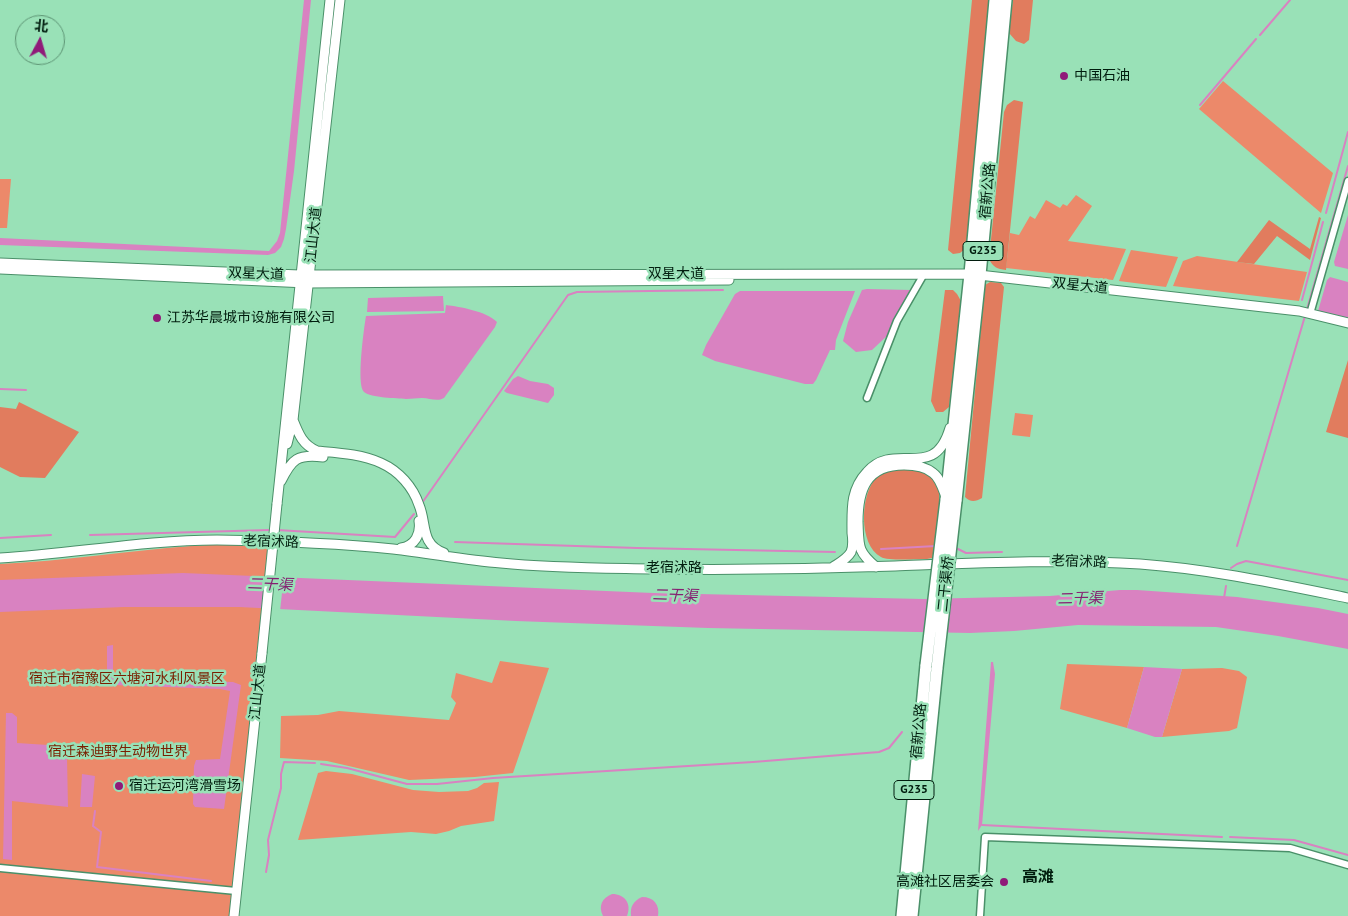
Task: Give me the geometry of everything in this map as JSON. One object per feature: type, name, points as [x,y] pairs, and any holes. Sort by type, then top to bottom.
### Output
[{"type":"highway","name":"宿新公路","points":[[949,500],[955,408],[975,277],[996,0]]},
{"type":"highway","name":"宿新公路","points":[[949,500],[1006,0]]},
{"type":"highway","name":"二干渠桥","points":[[931,666],[949,500]]},
{"type":"highway","name":"宿新公路","points":[[902,916],[931,666]]},
{"type":"highway","name":"宿新公路","points":[[912,916],[931,666]]},
{"type":"main road","name":"江山大道","points":[[280,468],[293,420],[330,0]]},
{"type":"main road","name":"江山大道","points":[[234,916],[280,468],[340,0]]},
{"type":"main road","name":"双星大道","points":[[0,263],[304,279]]},
{"type":"main road","name":"双星大道","points":[[0,269],[304,279],[975,277],[1308,313],[1348,323]]},
{"type":"main road","points":[[831,568],[850,554],[853,547],[852,512],[854,493],[859,481],[870,468],[884,460],[893,458],[919,459],[936,453],[946,441],[955,408]]},
{"type":"main road","points":[[293,420],[299,436],[305,444],[317,451],[362,456],[383,463],[397,472],[416,495],[427,538],[432,546],[461,559]]},
{"type":"main road","points":[[278,486],[292,461],[299,457],[315,456],[363,461],[383,469],[394,477],[412,497],[420,529],[426,544],[434,554]]},
{"type":"main road","points":[[876,567],[862,553],[859,543],[858,503],[862,489],[869,478],[882,468],[894,465],[924,467],[938,477],[949,500]]},
{"type":"main road","points":[[392,549],[408,547],[418,537],[420,529]]},
{"type":"main road","name":"老宿沭路","points":[[0,558],[50,555],[149,543],[213,540],[291,542],[392,549],[461,559],[530,565],[654,569],[831,568],[1050,561],[1190,568],[1251,578],[1348,598]]},
{"type":"street","points":[[1308,313],[1348,181]]},
{"type":"street","points":[[867,398],[898,321],[922,276]]},
{"type":"street","points":[[980,916],[985,837],[1290,848],[1348,866]]},
{"type":"street","points":[[0,868],[236,890]]},
{"type":"green space","points":[[1223,81],[1333,173],[1321,213],[1199,109]]},
{"type":"green space","points":[[0,179],[11,179],[7,228],[0,228]]},
{"type":"green space","points":[[1076,195],[1092,206],[1068,241],[1126,249],[1113,280],[1006,268],[1010,233],[1019,235],[1030,216],[1035,219],[1046,200],[1060,208],[1063,204],[1067,206]]},
{"type":"green space","points":[[1131,250],[1178,257],[1166,287],[1119,281]]},
{"type":"green space","points":[[1197,256],[1307,272],[1299,301],[1173,286],[1183,261]]},
{"type":"green space","points":[[1015,413],[1033,415],[1030,437],[1012,435]]},
{"type":"green space","name":"宿迁市宿豫区六塘河水利风景区","points":[[268,544],[230,916],[0,916],[0,564],[48,561],[191,546]]},
{"type":"green space","points":[[500,661],[549,668],[513,773],[409,780],[327,761],[280,758],[281,716],[318,715],[339,711],[449,720],[456,703],[451,697],[456,673],[492,683]]},
{"type":"green space","points":[[1067,664],[1144,667],[1127,728],[1060,709]]},
{"type":"green space","points":[[1222,668],[1239,671],[1247,677],[1237,728],[1229,731],[1162,737],[1182,669]]},
{"type":"green space","points":[[326,771],[352,774],[413,790],[439,792],[468,791],[484,783],[499,782],[494,821],[461,826],[436,834],[411,832],[298,840],[318,773]]},
{"type":"shaded area","points":[[972,0],[990,0],[966,248],[960,253],[953,254],[948,250]]},
{"type":"shaded area","points":[[1013,0],[1033,0],[1029,40],[1024,44],[1016,41],[1009,33]]},
{"type":"shaded area","points":[[1014,100],[1023,102],[1006,270],[996,267],[989,259],[1004,112],[1007,105]]},
{"type":"shaded area","points":[[1319,217],[1321,218],[1310,260],[1277,236],[1254,264],[1237,262],[1269,220],[1310,249]]},
{"type":"shaded area","points":[[990,282],[1001,283],[1004,287],[982,498],[973,501],[965,497],[985,285]]},
{"type":"shaded area","points":[[945,290],[953,290],[961,301],[949,407],[943,412],[936,412],[931,401]]},
{"type":"shaded area","points":[[1348,360],[1348,438],[1326,432]]},
{"type":"shaded area","points":[[19,402],[79,432],[45,478],[20,477],[0,467],[0,407],[16,409]]},
{"type":"shaded area","points":[[906,468],[927,472],[937,482],[939,513],[932,558],[903,560],[884,558],[874,551],[868,542],[864,518],[867,495],[871,485],[884,472]]},
{"type":"water","points":[[304,0],[311,0],[294,171],[284,239],[281,247],[275,253],[268,255],[0,245],[0,238],[269,251],[277,241],[280,233]]},
{"type":"water","points":[[1348,215],[1348,269],[1335,266],[1334,262]]},
{"type":"water","points":[[1330,277],[1348,282],[1348,318],[1318,311],[1327,280]]},
{"type":"water","points":[[862,290],[911,290],[892,324],[889,334],[872,350],[856,352],[843,341],[848,322]]},
{"type":"water","points":[[740,291],[855,291],[836,340],[835,350],[830,350],[813,384],[805,384],[715,361],[702,355],[735,294]]},
{"type":"water","points":[[443,296],[444,311],[367,312],[368,298]]},
{"type":"water","points":[[446,305],[480,312],[497,322],[444,398],[436,400],[391,398],[364,392],[361,368],[366,316],[445,313]]},
{"type":"water","points":[[518,376],[530,381],[548,384],[554,388],[554,395],[548,403],[504,391],[513,379]]},
{"type":"water","name":"二干渠","points":[[183,573],[653,593],[923,599],[1050,596],[1137,590],[1237,597],[1348,614],[1348,649],[1216,627],[1078,625],[970,633],[708,628],[516,621],[239,607],[124,607],[0,612],[0,580]]},
{"type":"water","points":[[113,645],[113,672],[119,679],[233,682],[241,685],[224,809],[195,807],[193,804],[194,766],[196,760],[220,759],[230,691],[114,685],[108,682],[107,678],[107,646]]},
{"type":"water","points":[[991,662],[993,662],[995,674],[982,825],[978,831]]},
{"type":"water","points":[[1144,667],[1182,669],[1162,737],[1155,737],[1127,728]]},
{"type":"water","points":[[6,713],[12,713],[17,717],[17,743],[48,745],[67,758],[68,807],[12,801],[12,860],[3,859]]},
{"type":"water","points":[[82,774],[95,776],[92,807],[80,807]]},
{"type":"water","points":[[612,894],[617,894],[624,898],[629,908],[627,916],[603,916],[602,903]]},
{"type":"water","points":[[642,897],[650,898],[655,902],[658,908],[658,916],[631,916],[633,905],[636,900]]},
{"type":"pier","points":[[267,574],[284,575],[280,611],[264,610]]},
{"type":"waterway","points":[[1260,35],[1290,0]]},
{"type":"waterway","points":[[1200,105],[1256,39]]},
{"type":"waterway","points":[[1326,213],[1348,132]]},
{"type":"waterway","points":[[1307,309],[1348,166]]},
{"type":"waterway","points":[[1302,300],[1323,222]]},
{"type":"waterway","points":[[422,503],[568,295],[577,292],[723,290]]},
{"type":"waterway","points":[[1237,546],[1305,316]]},
{"type":"waterway","points":[[0,389],[26,390]]},
{"type":"waterway","points":[[277,530],[395,537],[414,514]]},
{"type":"waterway","points":[[90,535],[270,530]]},
{"type":"waterway","points":[[0,538],[51,535]]},
{"type":"waterway","points":[[455,542],[835,552]]},
{"type":"waterway","points":[[881,549],[936,546]]},
{"type":"waterway","points":[[956,548],[966,553],[1002,552]]},
{"type":"waterway","points":[[1231,568],[1246,561],[1348,580]]},
{"type":"waterway","points":[[1224,598],[1226,586]]},
{"type":"waterway","points":[[321,764],[347,768],[407,784],[437,784],[493,778],[753,762],[879,752],[889,748],[902,732]]},
{"type":"waterway","points":[[266,872],[269,855],[268,840],[281,788],[281,774],[284,762],[315,763]]},
{"type":"waterway","points":[[95,811],[93,826],[101,832],[97,867],[211,881]]},
{"type":"waterway","points":[[982,825],[1222,837]]},
{"type":"waterway","points":[[1230,837],[1294,840],[1348,855]]},
{"type":"place","name":"中国石油","points":[[1064,76]]},
{"type":"place","name":"江苏华晨城市设施有限公司","points":[[157,318]]},
{"type":"place","name":"宿迁运河湾滑雪场","points":[[119,786]]},
{"type":"place","name":"高滩社区居委会","points":[[1004,882]]},
{"type":"district","name":"高滩","points":[[1038,877]]},
{"type":"park label","name":"宿迁森迪野生动物世界","points":[[118,752]]}]
